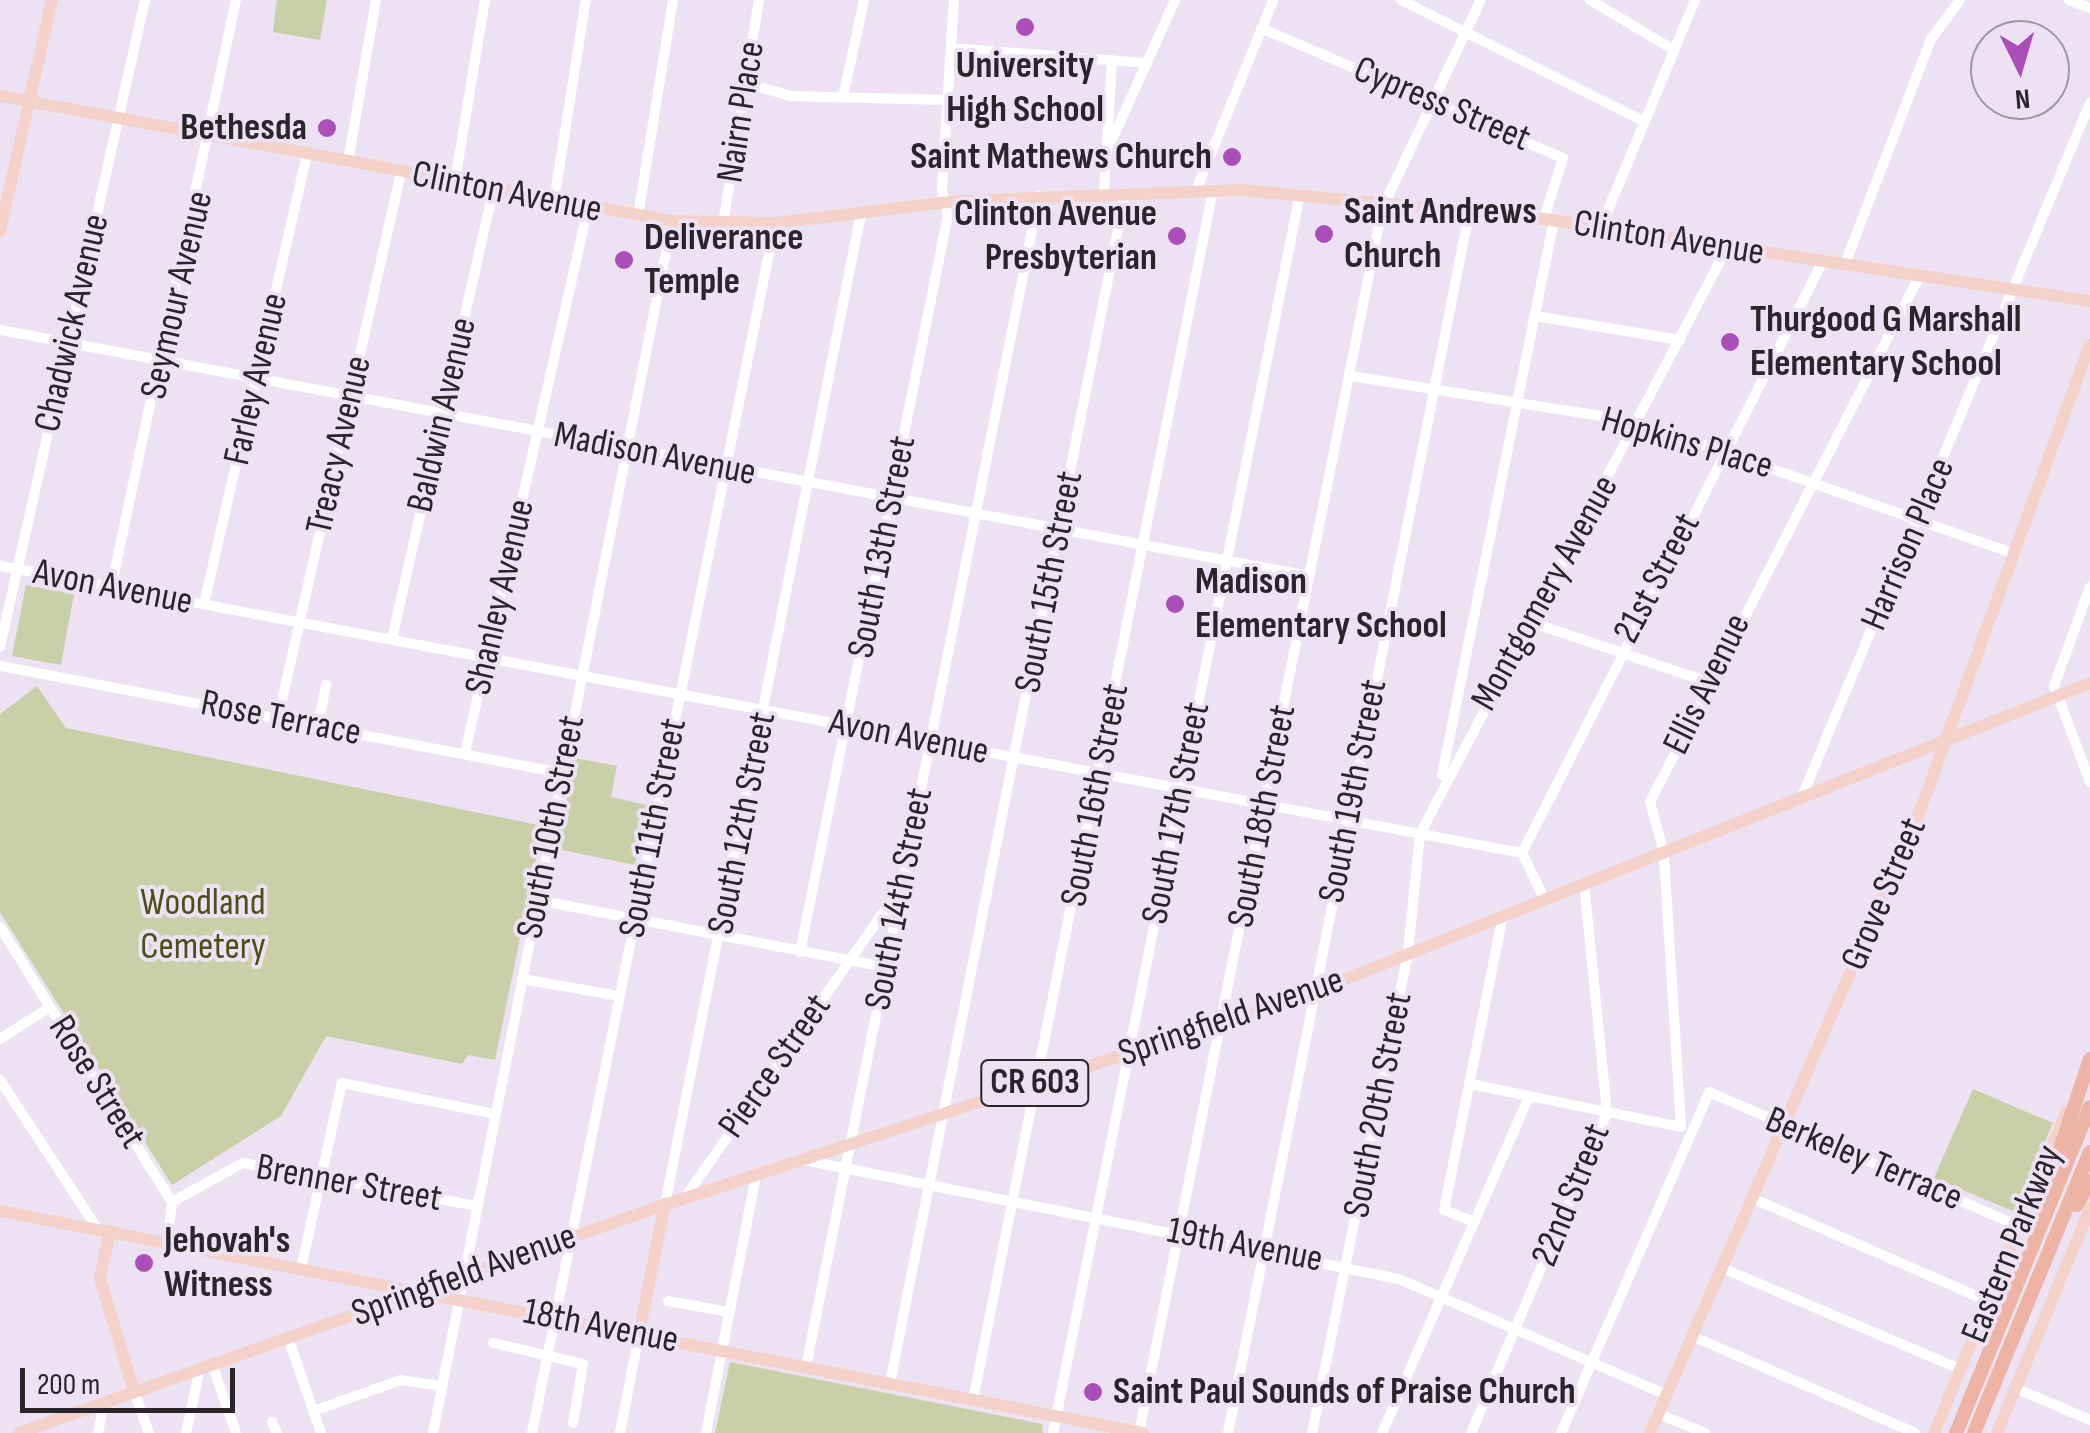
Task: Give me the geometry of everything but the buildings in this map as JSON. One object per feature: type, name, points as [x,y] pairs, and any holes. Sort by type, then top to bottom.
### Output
[{"type":"highway","points":[[2013,1293],[2090,1056]]},
{"type":"highway","points":[[1956,1433],[2090,1107]]},
{"type":"highway","points":[[1974,1433],[2090,1152]]},
{"type":"highway","points":[[2044,1262],[2090,1181]]},
{"type":"main road","points":[[0,231],[52,0]]},
{"type":"main road","name":"Clinton Avenue","points":[[0,96],[672,221],[775,223],[944,202],[1039,196],[1196,190],[1300,194],[1389,200],[1601,226],[2090,301]]},
{"type":"main road","name":"Grove Street","points":[[1650,1433],[1946,741],[2090,345]]},
{"type":"main road","name":"Springfield Avenue","points":[[19,1433],[571,1236],[1314,991],[2090,684]]},
{"type":"main road","name":"Eastern Parkway","points":[[1934,1433],[2090,1056]]},
{"type":"main road","name":"South 12th Street","points":[[639,1334],[665,1204]]},
{"type":"main road","points":[[1997,1433],[2090,1208]]},
{"type":"main road","name":"18th Avenue","points":[[0,1212],[1140,1433]]},
{"type":"main road","points":[[104,1230],[100,1278],[134,1391]]},
{"type":"street","name":"Chadwick Avenue","points":[[0,647],[145,0]]},
{"type":"street","name":"Seymour Avenue","points":[[111,588],[212,136],[236,0]]},
{"type":"street","points":[[348,162],[376,0]]},
{"type":"street","points":[[455,181],[486,0]]},
{"type":"street","points":[[554,201],[586,0]]},
{"type":"street","points":[[638,216],[673,0]]},
{"type":"street","name":"Nairn Place","points":[[723,224],[759,0]]},
{"type":"street","points":[[843,97],[864,0]]},
{"type":"street","name":"South 13th Street","points":[[800,952],[891,498],[944,202],[946,100],[954,0]]},
{"type":"street","points":[[1106,154],[1174,0]]},
{"type":"street","points":[[1196,190],[1272,0]]},
{"type":"street","points":[[1401,0],[1466,26],[1644,121]]},
{"type":"street","name":"South 18th Street","points":[[1140,1433],[1350,376],[1389,200],[1481,0]]},
{"type":"street","points":[[1590,0],[1674,50]]},
{"type":"street","points":[[1601,226],[1695,0]]},
{"type":"street","points":[[1844,264],[1931,39],[1960,0]]},
{"type":"street","points":[[2069,0],[2090,8]]},
{"type":"street","name":"Cypress Street","points":[[1260,28],[1563,158],[1549,220]]},
{"type":"street","points":[[951,48],[1147,63]]},
{"type":"street","points":[[1104,194],[1112,60]]},
{"type":"street","points":[[745,83],[843,97],[946,100]]},
{"type":"street","name":"Harrison Place","points":[[1801,799],[2090,103]]},
{"type":"street","name":"Farley Avenue","points":[[204,604],[307,154]]},
{"type":"street","name":"Treacy Avenue","points":[[278,718],[401,172]]},
{"type":"street","name":"Baldwin Avenue","points":[[392,640],[493,190]]},
{"type":"street","name":"South 16th Street","points":[[973,1400],[1213,190]]},
{"type":"street","name":"South 15th Street","points":[[890,1384],[1126,193]]},
{"type":"street","name":"South 17th Street","points":[[1054,1433],[1300,194]]},
{"type":"street","name":"South 14th Street","points":[[806,1368],[1039,196]]},
{"type":"street","name":"Shanley Avenue","points":[[464,753],[588,208]]},
{"type":"street","name":"South 19th Street","points":[[1228,1433],[1346,820],[1470,209]]},
{"type":"street","name":"South 12th Street","points":[[665,1204],[861,213]]},
{"type":"street","points":[[1440,786],[1534,316],[1549,220]]},
{"type":"street","name":"South 10th Street","points":[[432,1433],[672,221]]},
{"type":"street","name":"South 11th Street","points":[[532,1433],[775,223]]},
{"type":"street","name":"Montgomery Avenue","points":[[1420,834],[1440,786],[1638,422],[1728,246]]},
{"type":"street","name":"21st Street","points":[[1522,853],[1618,650],[1726,452],[1823,261]]},
{"type":"street","name":"Ellis Avenue","points":[[1607,1113],[1681,1128],[1664,853],[1650,802],[1705,681],[1920,275]]},
{"type":"street","points":[[1534,316],[1680,340]]},
{"type":"street","name":"Madison Avenue","points":[[0,330],[1310,576]]},
{"type":"street","name":"Hopkins Place","points":[[1350,376],[1638,422],[1919,515],[2012,554]]},
{"type":"street","name":"Avon Avenue","points":[[0,566],[1522,853]]},
{"type":"street","points":[[2090,587],[2056,697],[2090,782]]},
{"type":"street","points":[[1530,622],[1705,681]]},
{"type":"street","name":"Rose Terrace","points":[[0,666],[562,773]]},
{"type":"street","points":[[318,726],[326,686]]},
{"type":"street","name":"South 20th Street","points":[[1312,1433],[1407,954],[1420,834]]},
{"type":"street","points":[[1522,853],[1545,900]]},
{"type":"street","name":"22nd Street","points":[[1471,1433],[1607,1113],[1584,884]]},
{"type":"street","name":"Pierce Street","points":[[684,1199],[902,885]]},
{"type":"street","points":[[537,900],[886,967]]},
{"type":"street","points":[[1475,1222],[1444,1210],[1504,916]]},
{"type":"street","name":"Rose Street","points":[[0,927],[172,1202]]},
{"type":"street","points":[[522,979],[620,996]]},
{"type":"street","points":[[0,1039],[50,1007]]},
{"type":"street","points":[[0,1080],[104,1230]]},
{"type":"street","points":[[302,1269],[342,1083],[494,1114]]},
{"type":"street","points":[[1470,1084],[1607,1113]]},
{"type":"street","name":"Berkeley Terrace","points":[[1591,1362],[1708,1092],[2019,1226]]},
{"type":"street","points":[[1382,1433],[1529,1097]]},
{"type":"street","name":"19th Avenue","points":[[804,1160],[1347,1265],[1441,1297],[1667,1395]]},
{"type":"street","name":"Brenner Street","points":[[172,1202],[231,1164],[476,1206]]},
{"type":"street","points":[[706,1433],[756,1176]]},
{"type":"street","points":[[1752,1198],[1988,1300]]},
{"type":"street","points":[[167,1243],[172,1202]]},
{"type":"street","points":[[1722,1268],[1960,1369]]},
{"type":"street","points":[[668,1300],[730,1312]]},
{"type":"street","name":"South 12th Street","points":[[620,1433],[639,1334]]},
{"type":"street","points":[[1692,1336],[1915,1433]]},
{"type":"street","points":[[288,1338],[320,1433]]},
{"type":"street","points":[[493,1343],[585,1366],[573,1424]]},
{"type":"street","points":[[1560,1433],[1591,1362]]},
{"type":"street","points":[[186,1433],[206,1366]]},
{"type":"street","points":[[206,1366],[236,1433]]},
{"type":"street","points":[[313,1411],[401,1380],[440,1386]]},
{"type":"street","points":[[2015,1388],[2090,1420]]},
{"type":"street","points":[[134,1391],[149,1433]]},
{"type":"street","points":[[98,1433],[104,1402]]},
{"type":"street","points":[[1659,1414],[1705,1433]]},
{"type":"green space","points":[[277,0],[327,0],[320,40],[273,32]]},
{"type":"green space","points":[[26,585],[74,594],[61,665],[12,656]]},
{"type":"green space","name":"Woodland Cemetery","points":[[37,686],[66,728],[543,826],[495,1060],[468,1055],[462,1064],[326,1036],[281,1116],[172,1185],[0,912],[0,714]]},
{"type":"green space","points":[[575,758],[617,766],[611,797],[647,805],[635,865],[557,849]]},
{"type":"green space","points":[[1973,1089],[2053,1123],[2015,1212],[1934,1178]]},
{"type":"green space","points":[[730,1362],[1042,1424],[1043,1433],[715,1433]]},
{"type":"place","name":"University High School","points":[[1025,27]]},
{"type":"place","name":"Bethesda","points":[[327,128]]},
{"type":"place","name":"Saint Mathews Church","points":[[1232,157]]},
{"type":"place","name":"Saint Andrews Church","points":[[1324,234]]},
{"type":"place","name":"Clinton Avenue Presbyterian","points":[[1177,236]]},
{"type":"place","name":"Deliverance Temple","points":[[624,260]]},
{"type":"place","name":"Thurgood G Marshall Elementary School","points":[[1730,342]]},
{"type":"place","name":"Madison Elementary School","points":[[1175,604]]},
{"type":"place","name":"Jehovah's Witness","points":[[144,1263]]},
{"type":"place","name":"Saint Paul Sounds of Praise Church","points":[[1093,1392]]}]
